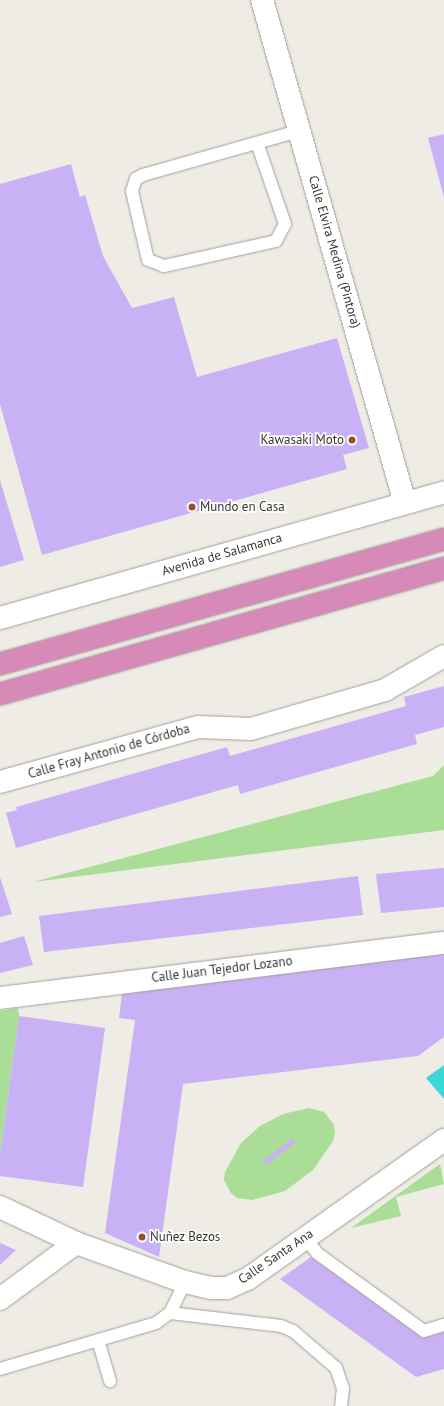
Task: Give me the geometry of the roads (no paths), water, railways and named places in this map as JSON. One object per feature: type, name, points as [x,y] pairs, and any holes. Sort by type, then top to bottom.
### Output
[{"type":"highway","points":[[0,664],[444,539]]},
{"type":"highway","points":[[0,694],[444,568]]},
{"type":"street","name":"Calle Elvira Medina (Pintora)","points":[[262,0],[405,503]]},
{"type":"street","name":"Avenida de Salamanca","points":[[0,618],[444,492]]},
{"type":"street","name":"Calle Fray Antonio de Córdoba","points":[[0,782],[198,727],[250,729],[385,690],[444,656]]},
{"type":"street","name":"Calle Juan Tejedor Lozano","points":[[0,998],[444,943]]},
{"type":"street","name":"Calle Santa Ana","points":[[0,1207],[76,1243],[185,1282],[212,1288],[227,1288],[249,1278],[444,1140]]},
{"type":"street","points":[[0,1299],[76,1243]]},
{"type":"lane","points":[[257,143],[285,224],[276,241],[164,266],[148,260],[132,191],[136,179],[257,143],[299,131]]},
{"type":"lane","points":[[305,1238],[317,1253],[424,1331],[444,1325]]},
{"type":"lane","points":[[0,1369],[156,1323],[170,1313],[185,1282]]},
{"type":"lane","points":[[170,1313],[281,1326],[293,1331],[336,1368],[342,1388],[341,1406]]},
{"type":"lane","points":[[98,1340],[110,1381]]},
{"type":"water","points":[[444,1065],[444,1099],[426,1078]]},
{"type":"place","name":"Kawasaki Moto","points":[[352,440]]},
{"type":"place","name":"Mundo en Casa","points":[[192,507]]},
{"type":"place","name":"Nuñez Bezos","points":[[142,1237]]}]
